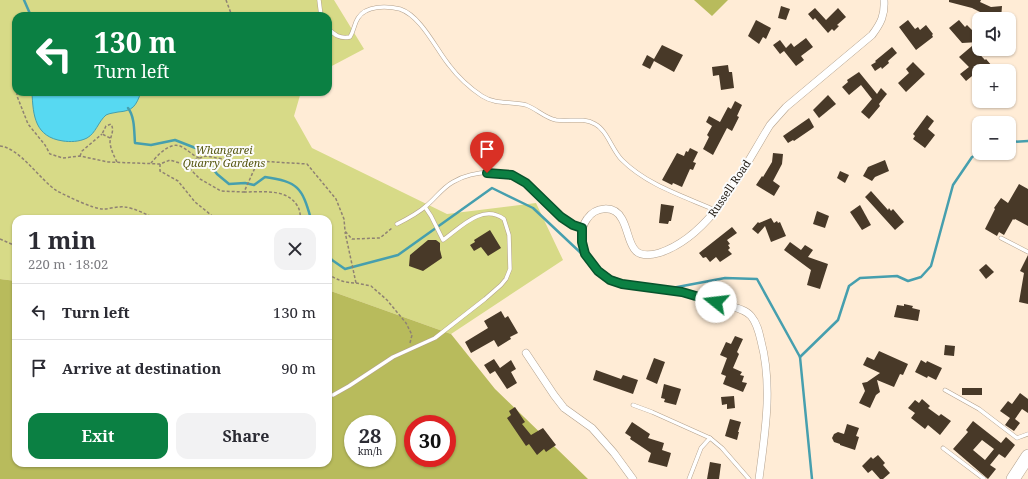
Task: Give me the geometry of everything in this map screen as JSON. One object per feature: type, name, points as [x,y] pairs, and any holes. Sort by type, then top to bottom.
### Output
[{"type":"highway","points":[[1014,479],[1028,456]]},
{"type":"highway","points":[[1014,479],[1028,466]]},
{"type":"street","name":"Russell Road","points":[[582,228],[587,219],[596,210],[604,208],[613,210],[621,216],[632,247],[638,253],[648,255],[660,252],[690,236],[704,224],[716,210],[777,116],[872,35],[884,14],[884,0]]},
{"type":"street","points":[[582,228],[582,242],[585,254],[598,271],[610,280],[622,284],[675,291],[705,298],[742,310],[750,315],[756,325],[762,342],[767,375],[766,428],[759,479]]},
{"type":"street","points":[[526,353],[564,408],[592,428],[614,453],[633,479]]},
{"type":"lane","points":[[318,0],[320,12]]},
{"type":"lane","points":[[332,32],[344,39],[350,37],[354,32],[358,17],[364,12],[381,7],[402,10],[420,24],[449,65],[461,78],[483,97],[494,101],[527,106],[550,119],[587,120],[596,124],[601,129],[613,150],[622,160],[638,172],[653,182],[673,192],[716,210]]},
{"type":"lane","points":[[397,224],[425,207],[453,182],[474,175],[498,173],[512,175],[526,183],[561,217],[573,225],[582,228]]},
{"type":"lane","points":[[333,395],[393,358],[435,338],[485,300],[506,279],[510,269],[509,235],[504,219],[500,216],[484,215],[472,217],[442,240],[431,216],[425,207]]},
{"type":"lane","points":[[1001,238],[1028,252]]},
{"type":"lane","points":[[945,390],[982,411],[1017,438],[1028,434]]},
{"type":"lane","points":[[633,405],[710,438],[722,448],[749,479]]},
{"type":"lane","points":[[689,479],[702,448],[710,438]]},
{"type":"lane","points":[[943,448],[984,479]]},
{"type":"path","points":[[226,0],[230,12]]},
{"type":"path","points":[[17,96],[28,124],[45,145],[50,154],[62,158],[80,156],[108,162],[160,164],[170,160],[186,165],[200,179],[221,191],[274,192],[288,196],[298,207],[300,215]]},
{"type":"path","points":[[80,156],[82,151],[102,134],[106,126],[111,124],[113,127],[113,132],[110,138],[111,148],[117,162]]},
{"type":"path","points":[[102,134],[110,138]]},
{"type":"path","points":[[0,146],[5,146],[15,152],[45,181],[58,191],[90,206],[103,209],[125,207],[146,215]]},
{"type":"path","points":[[151,164],[161,152],[174,146],[179,146],[192,156],[199,158]]},
{"type":"path","points":[[186,165],[206,156],[240,162],[258,161],[307,164],[336,199],[344,219],[345,231],[356,282]]},
{"type":"path","points":[[244,192],[258,161]]},
{"type":"path","points":[[160,164],[160,171],[178,181],[195,202],[211,215]]},
{"type":"path","points":[[345,231],[352,239],[380,238],[397,224]]},
{"type":"path","points":[[0,239],[12,244]]},
{"type":"path","points":[[332,276],[346,283],[356,282],[371,286],[387,300],[406,323],[412,335],[409,350]]},
{"type":"green space","name":"Whangarei Quarry Gardens","points":[[0,0],[334,0],[364,49],[332,66],[332,12],[12,12],[12,96],[300,96],[294,116],[312,148],[447,214],[536,203],[563,260],[451,334],[332,291],[332,215],[12,215],[12,280],[0,279]]},
{"type":"shaded area","points":[[694,0],[728,0],[712,16]]},
{"type":"shaded area","points":[[0,279],[12,280],[12,467],[332,467],[332,291],[451,334],[495,389],[588,479],[0,479]]},
{"type":"water","points":[[32,96],[139,96],[131,109],[106,115],[90,136],[72,142],[54,139],[46,135],[37,124],[33,109]]},
{"type":"building","points":[[949,0],[981,0],[980,2],[991,7],[1002,6],[1002,12],[980,12],[972,8],[949,2]]},
{"type":"building","points":[[781,6],[790,9],[786,20],[778,18]]},
{"type":"building","points":[[815,8],[826,20],[838,8],[846,17],[837,25],[839,26],[834,31],[832,29],[828,33],[815,18],[813,20],[808,14]]},
{"type":"building","points":[[756,20],[771,28],[766,39],[763,37],[759,44],[748,36]]},
{"type":"building","points":[[908,20],[915,29],[918,27],[920,30],[926,25],[933,34],[933,37],[916,50],[899,27]]},
{"type":"building","points":[[959,20],[965,27],[967,25],[972,30],[972,42],[962,43],[949,28]]},
{"type":"building","points":[[806,38],[813,47],[801,56],[804,60],[796,66],[784,51],[780,54],[773,45],[780,40],[786,48],[791,43],[794,47]]},
{"type":"building","points":[[662,45],[683,55],[674,72],[654,61],[650,69],[642,65],[647,55],[654,59]]},
{"type":"building","points":[[972,46],[972,56],[981,56],[990,64],[972,64],[972,76],[966,81],[960,74],[969,67],[959,57]]},
{"type":"building","points":[[892,47],[897,53],[882,69],[881,67],[875,71],[871,65]]},
{"type":"building","points":[[913,62],[925,74],[906,92],[898,83],[909,73],[906,69]]},
{"type":"building","points":[[728,65],[729,72],[732,72],[734,88],[721,90],[719,75],[713,76],[712,67]]},
{"type":"building","points":[[859,72],[877,94],[881,88],[887,94],[879,104],[880,106],[869,119],[861,112],[872,99],[861,85],[849,95],[842,87],[848,82],[847,80]]},
{"type":"building","points":[[828,95],[836,104],[819,118],[813,110]]},
{"type":"building","points":[[735,101],[742,105],[737,116],[739,117],[732,131],[727,128],[713,155],[703,149],[709,137],[707,135],[712,126],[706,122],[709,116],[720,122],[728,107],[731,109]]},
{"type":"building","points":[[927,115],[934,121],[928,129],[935,135],[925,148],[913,139],[915,136],[913,134]]},
{"type":"building","points":[[809,118],[814,127],[794,141],[793,140],[788,143],[783,136]]},
{"type":"building","points":[[690,148],[698,152],[693,162],[696,163],[693,170],[690,169],[682,187],[673,183],[672,185],[662,180],[677,153],[684,156],[686,151],[688,152]]},
{"type":"building","points":[[773,153],[783,154],[782,164],[773,181],[780,186],[774,196],[756,185],[772,162]]},
{"type":"building","points":[[885,160],[889,171],[875,177],[872,181],[863,176],[868,167]]},
{"type":"building","points":[[840,171],[849,175],[845,183],[837,178]]},
{"type":"building","points":[[1019,184],[1028,189],[1028,226],[1013,219],[1004,235],[999,232],[997,236],[985,229],[995,209],[994,208],[1001,198],[1008,203]]},
{"type":"building","points":[[871,191],[888,210],[889,208],[891,211],[893,209],[904,222],[895,230],[865,197]]},
{"type":"building","points":[[661,204],[674,206],[671,221],[669,221],[668,224],[659,223]]},
{"type":"building","points":[[860,205],[871,225],[862,230],[850,212]]},
{"type":"building","points":[[817,211],[829,216],[825,228],[813,224]]},
{"type":"building","points":[[771,218],[774,223],[777,221],[778,223],[780,222],[786,236],[771,242],[765,226],[758,234],[752,229],[758,222],[759,223]]},
{"type":"building","points":[[732,227],[737,233],[727,240],[730,244],[728,245],[730,248],[728,250],[732,254],[720,262],[716,257],[710,262],[706,257],[703,258],[699,253]]},
{"type":"building","points":[[490,230],[501,248],[488,256],[481,247],[474,251],[470,245],[475,242],[474,240]]},
{"type":"building","points":[[428,240],[436,240],[440,243],[442,258],[423,271],[409,266],[410,255]]},
{"type":"building","points":[[790,242],[801,250],[805,245],[813,250],[808,257],[828,264],[820,289],[807,285],[811,270],[784,250]]},
{"type":"building","points":[[1028,255],[1028,304],[1019,302],[1024,273],[1020,271]]},
{"type":"building","points":[[986,264],[994,272],[986,279],[979,270]]},
{"type":"building","points":[[904,304],[913,306],[912,308],[920,310],[918,321],[894,317],[897,305],[904,306]]},
{"type":"building","points":[[501,311],[505,318],[508,316],[518,333],[510,337],[511,339],[498,347],[494,340],[471,353],[465,342],[488,328],[484,321]]},
{"type":"building","points":[[735,336],[743,339],[737,352],[739,354],[733,368],[742,372],[740,375],[744,376],[742,382],[747,383],[743,392],[723,384],[726,376],[721,374],[727,358],[720,355],[726,342],[731,344]]},
{"type":"building","points":[[945,345],[955,346],[954,356],[944,355]]},
{"type":"building","points":[[879,351],[908,364],[903,375],[900,374],[894,387],[877,380],[880,392],[876,395],[870,408],[859,403],[865,391],[862,383],[867,382],[880,373],[863,365],[867,357],[874,360]]},
{"type":"building","points":[[654,358],[665,362],[657,384],[646,379]]},
{"type":"building","points":[[494,359],[500,368],[511,360],[516,369],[511,372],[517,383],[507,389],[495,371],[490,374],[484,365]]},
{"type":"building","points":[[921,360],[926,363],[927,361],[942,368],[936,380],[928,376],[927,378],[915,372]]},
{"type":"building","points":[[596,370],[621,379],[623,375],[638,380],[633,394],[593,380]]},
{"type":"building","points":[[664,384],[681,389],[676,405],[664,402],[665,399],[661,398]]},
{"type":"building","points":[[962,388],[982,388],[982,395],[962,395]]},
{"type":"building","points":[[1020,393],[1028,399],[1028,413],[1022,409],[1015,419],[1020,423],[1014,431],[1005,425],[1010,418],[1000,411],[1008,401],[1012,404]]},
{"type":"building","points":[[734,396],[735,408],[727,409],[727,404],[722,405],[721,397]]},
{"type":"building","points":[[922,399],[930,406],[928,408],[939,416],[941,414],[951,421],[940,435],[928,425],[925,429],[911,418],[915,413],[908,408],[915,400],[919,403]]},
{"type":"building","points":[[515,407],[525,422],[522,424],[531,435],[543,428],[556,445],[546,452],[544,449],[537,455],[529,444],[526,446],[507,418],[511,415],[509,411]]},
{"type":"building","points":[[730,419],[741,422],[737,440],[725,436]]},
{"type":"building","points":[[973,421],[1001,443],[1006,437],[1015,445],[1005,458],[999,454],[990,465],[996,469],[988,479],[953,449],[968,432],[966,430]],"holes":[[[982,440],[994,449],[985,460],[973,450]]]},
{"type":"building","points":[[632,422],[650,434],[648,438],[664,443],[662,450],[671,453],[667,467],[648,462],[651,453],[630,439],[631,437],[625,433]]},
{"type":"building","points":[[847,424],[859,428],[856,436],[859,437],[855,450],[834,442],[832,438],[834,434],[838,432],[844,434]]},
{"type":"building","points":[[878,455],[885,463],[883,465],[890,473],[883,479],[880,479],[872,470],[868,473],[862,466],[871,457],[873,459]]},
{"type":"building","points":[[710,462],[721,464],[719,479],[707,479]]},
{"type":"waterway","points":[[24,0],[29,12]]},
{"type":"waterway","points":[[128,108],[133,120],[135,143],[151,145],[175,140],[198,149]]},
{"type":"waterway","points":[[1016,142],[1028,141]]},
{"type":"waterway","points":[[800,357],[838,320],[849,286],[860,278],[897,276],[908,281],[921,277],[931,266],[953,185],[972,157]]},
{"type":"waterway","points":[[208,162],[217,174],[229,184],[245,183],[254,185],[265,177],[292,184],[301,193],[310,215]]},
{"type":"waterway","points":[[332,260],[345,269],[398,255],[492,188],[533,208],[584,256]]},
{"type":"waterway","points":[[672,288],[725,278],[757,279],[800,357],[812,479]]},
{"type":"route","points":[[487,173],[512,175],[526,183],[561,217],[573,225],[582,228],[582,242],[585,254],[598,271],[610,280],[622,284],[682,292],[716,302]]}]
